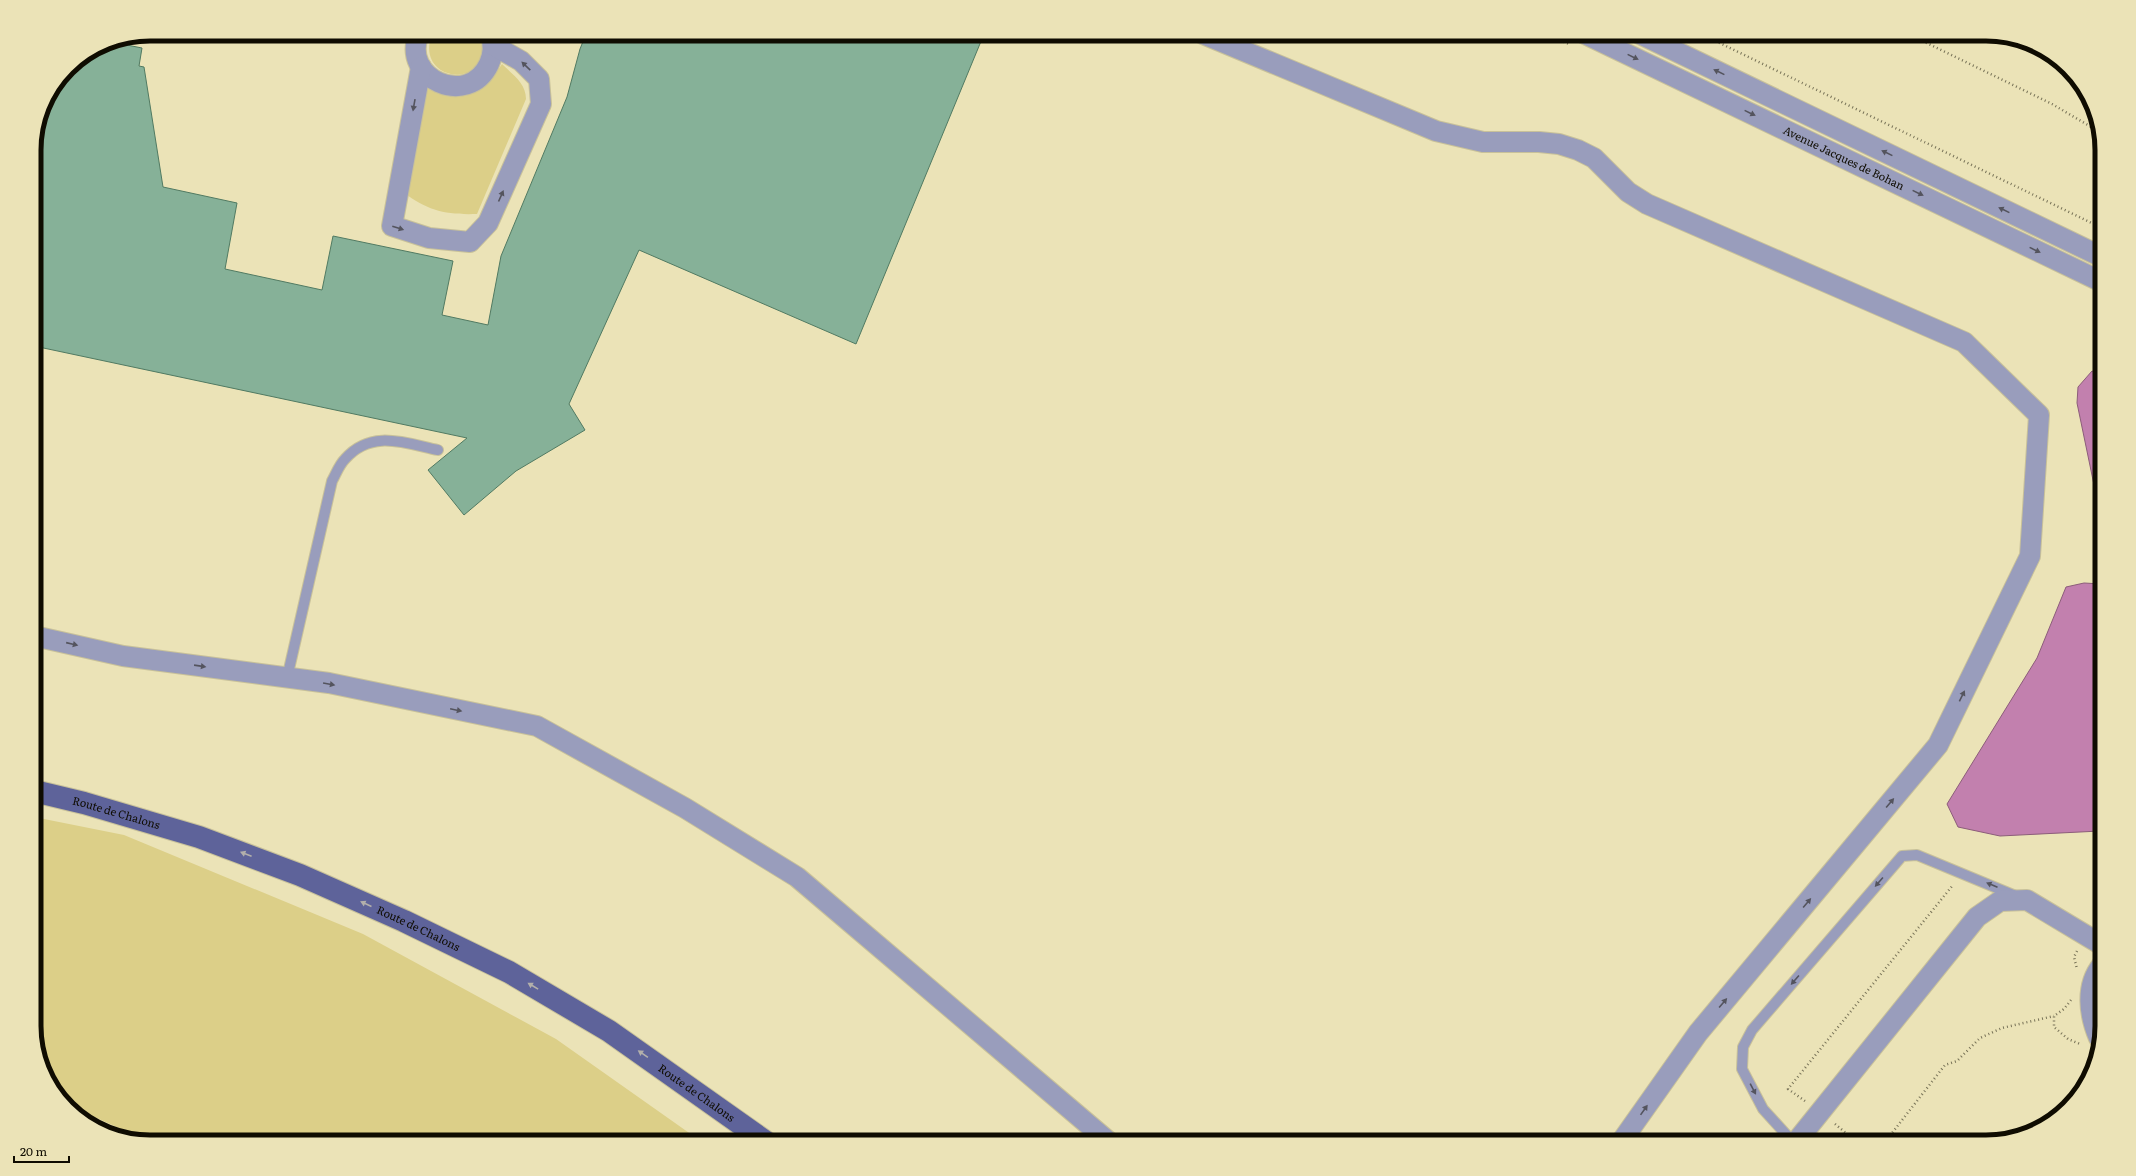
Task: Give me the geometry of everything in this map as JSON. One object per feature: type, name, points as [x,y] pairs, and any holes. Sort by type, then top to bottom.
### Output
[{"type":"main road","name":"Route de Chalons","points":[[41,793],[84,803],[199,837],[300,875],[404,921],[509,972],[609,1031],[756,1135]]},
{"type":"street","points":[[417,41],[417,57],[421,67],[429,77],[440,84],[453,86],[466,85],[477,79],[486,70],[492,58],[492,41]]},
{"type":"street","points":[[421,67],[392,226],[429,238],[470,242],[488,223],[541,104],[539,78],[521,61],[493,41]]},
{"type":"street","points":[[1220,41],[1436,131],[1483,142],[1539,142],[1559,144],[1578,150],[1594,158],[1628,192],[1647,204],[1964,342],[2039,414],[2030,556],[1938,745],[1698,1033],[1626,1135]]},
{"type":"street","name":"Avenue Jacques de Bohan","points":[[1600,41],[2095,279]]},
{"type":"street","name":"Avenue Jacques de Bohan","points":[[1654,41],[2095,255]]},
{"type":"street","points":[[41,638],[124,656],[329,684],[537,726],[684,808],[797,877],[1101,1135]]},
{"type":"street","points":[[1802,1135],[1977,917],[2000,901],[2027,900],[2095,941]]},
{"type":"street","points":[[2095,980],[2092,986],[2090,1005],[2095,1029]]},
{"type":"lane","points":[[287,678],[332,481],[344,459],[364,444],[375,441],[391,440],[438,450]]},
{"type":"lane","points":[[1787,1135],[1763,1109],[1742,1069],[1743,1047],[1752,1030],[1902,856],[1917,855],[1963,872],[2027,900]]},
{"type":"path","points":[[1715,41],[2095,225]]},
{"type":"path","points":[[1922,41],[2052,104],[2092,128]]},
{"type":"path","points":[[1849,1135],[1788,1089],[1963,872]]},
{"type":"path","points":[[1890,1135],[1945,1065],[1957,1061],[1980,1038],[2002,1028],[2054,1016]]},
{"type":"shaded area","points":[[431,41],[482,41],[483,52],[479,64],[471,71],[461,74],[450,74],[440,69],[432,61],[429,49]]},
{"type":"shaded area","points":[[502,64],[524,88],[526,99],[477,214],[456,214],[429,208],[403,192],[424,85],[446,96],[465,96],[486,84]]},
{"type":"shaded area","points":[[2092,371],[2095,372],[2095,490],[2077,403],[2078,387]]},
{"type":"shaded area","points":[[2084,583],[2095,584],[2095,831],[2000,836],[1958,827],[1947,804],[2037,658],[2066,587]]},
{"type":"shaded area","points":[[41,818],[124,835],[363,934],[556,1039],[692,1135],[150,1135],[129,1132],[83,1112],[78,1108],[68,1098],[52,1074],[43,1047],[41,1033]]},
{"type":"building","points":[[583,41],[981,41],[856,344],[639,250],[569,404],[585,430],[516,471],[464,515],[428,470],[467,438],[41,347],[42,136],[49,109],[59,90],[73,73],[90,59],[109,49],[124,44],[142,48],[139,66],[144,67],[163,187],[237,203],[225,269],[322,290],[333,236],[453,261],[442,315],[488,325],[501,256],[567,97]]}]
